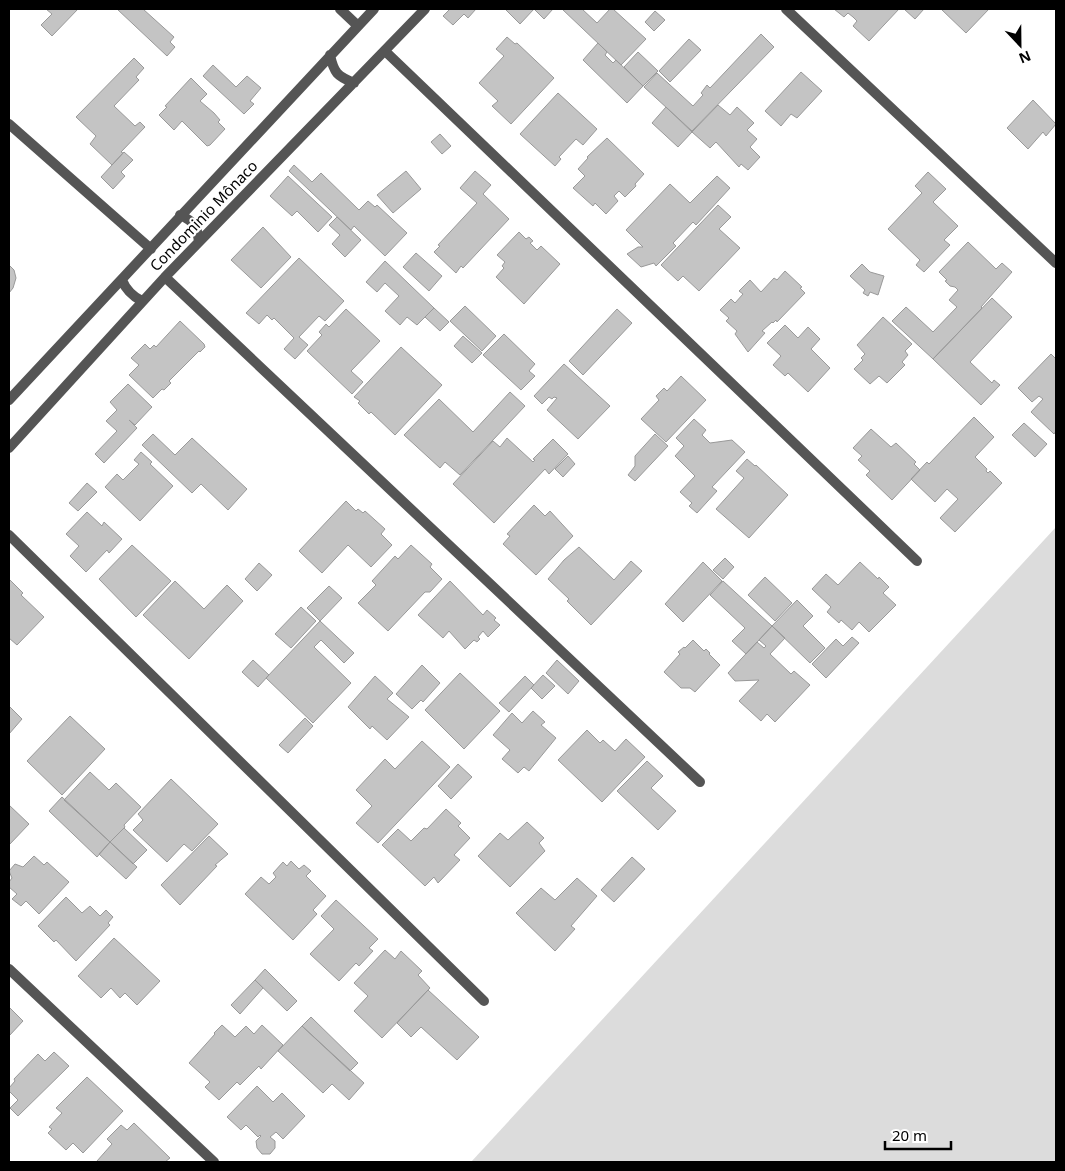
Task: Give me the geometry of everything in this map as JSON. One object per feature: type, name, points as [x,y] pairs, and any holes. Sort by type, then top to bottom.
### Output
[{"type":"street","points":[[340,9],[358,26]]},
{"type":"street","name":"Condominio Mônaco","points":[[9,400],[374,9]]},
{"type":"street","points":[[413,9],[415,20]]},
{"type":"street","name":"Condominio Mônaco","points":[[9,448],[165,276],[425,9]]},
{"type":"street","points":[[786,9],[1056,263]]},
{"type":"street","points":[[385,51],[917,561]]},
{"type":"street","points":[[330,55],[333,69],[341,78],[354,83]]},
{"type":"street","points":[[9,124],[151,248]]},
{"type":"street","points":[[180,215],[189,219],[197,228],[199,242]]},
{"type":"street","points":[[165,276],[700,782]]},
{"type":"street","points":[[122,280],[126,289],[142,301]]},
{"type":"street","points":[[9,535],[484,1001]]},
{"type":"street","points":[[9,969],[214,1162]]},
{"type":"shaded area","points":[[1056,527],[1056,1162],[471,1162]]},
{"type":"building","points":[[46,9],[78,9],[52,36],[41,25],[52,14]]},
{"type":"building","points":[[117,9],[143,9],[174,37],[170,42],[175,47],[167,56]]},
{"type":"building","points":[[450,9],[476,9],[468,18],[464,14],[453,25],[443,16]]},
{"type":"building","points":[[505,9],[534,9],[520,24]]},
{"type":"building","points":[[534,9],[553,9],[544,19]]},
{"type":"building","points":[[562,9],[582,9],[597,23],[610,9],[613,9],[646,39],[621,65]]},
{"type":"building","points":[[834,9],[899,9],[869,41],[853,26],[857,21],[853,17],[848,13],[844,17]]},
{"type":"building","points":[[904,9],[924,9],[915,19]]},
{"type":"building","points":[[941,9],[989,9],[966,33]]},
{"type":"building","points":[[655,11],[665,20],[654,31],[645,22]]},
{"type":"building","points":[[761,34],[774,47],[692,131],[644,87],[657,73],[693,106],[703,95],[701,93],[707,85],[710,88]]},
{"type":"building","points":[[507,37],[515,44],[517,43],[554,78],[511,124],[492,106],[498,101],[479,83],[504,56],[496,49]]},
{"type":"building","points":[[689,39],[701,50],[670,82],[659,71]]},
{"type":"building","points":[[598,43],[607,52],[605,55],[613,63],[616,60],[643,86],[627,103],[583,60]]},
{"type":"building","points":[[638,52],[658,71],[643,86],[624,67]]},
{"type":"building","points":[[134,58],[144,68],[136,77],[139,80],[114,106],[135,126],[140,122],[145,127],[121,152],[123,153],[112,165],[90,144],[96,136],[76,117]]},
{"type":"building","points":[[213,65],[236,87],[247,76],[261,88],[250,101],[254,104],[244,114],[203,76]]},
{"type":"building","points":[[801,72],[822,91],[797,118],[791,114],[781,126],[765,111]]},
{"type":"building","points":[[191,78],[207,94],[200,101],[214,113],[220,120],[218,122],[225,129],[207,146],[182,121],[174,130],[159,115]]},
{"type":"building","points":[[558,93],[597,129],[583,145],[576,139],[559,157],[561,159],[555,166],[520,134]]},
{"type":"building","points":[[1033,100],[1056,124],[1046,136],[1043,132],[1028,149],[1007,128]]},
{"type":"building","points":[[718,105],[730,115],[737,107],[754,123],[747,130],[757,139],[750,147],[760,157],[748,170],[741,164],[739,167],[716,142],[710,148],[692,132]]},
{"type":"building","points":[[666,107],[692,132],[678,147],[652,123]]},
{"type":"building","points":[[440,134],[451,146],[442,154],[431,142]]},
{"type":"building","points":[[607,138],[644,174],[625,197],[619,191],[614,196],[618,201],[606,214],[595,203],[593,206],[573,188],[585,176],[578,169],[587,157]]},
{"type":"building","points":[[124,152],[133,160],[121,172],[125,176],[113,189],[101,177]]},
{"type":"building","points":[[294,165],[312,182],[321,173],[359,210],[368,201],[375,207],[377,205],[407,233],[385,256],[354,226],[351,230],[289,171]]},
{"type":"building","points":[[406,171],[421,189],[393,213],[377,195]]},
{"type":"building","points":[[475,171],[491,185],[483,194],[509,219],[456,273],[434,252],[440,246],[438,245],[477,203],[460,188]]},
{"type":"building","points":[[928,172],[946,189],[933,202],[958,226],[944,240],[950,245],[924,272],[916,265],[920,260],[888,229],[922,193],[915,186]]},
{"type":"building","points":[[288,176],[332,217],[318,232],[297,211],[292,216],[270,196]]},
{"type":"building","points":[[717,176],[730,188],[696,225],[693,222],[673,243],[676,246],[656,266],[654,263],[641,267],[627,254],[638,247],[643,247],[626,230],[670,184],[690,203]]},
{"type":"building","points":[[718,205],[731,217],[719,229],[740,248],[699,291],[683,276],[678,281],[661,265]]},
{"type":"building","points":[[337,217],[361,240],[345,257],[332,244],[340,235],[329,225]]},
{"type":"building","points":[[263,227],[291,257],[261,288],[231,260]]},
{"type":"building","points":[[519,232],[526,239],[529,237],[533,241],[530,243],[537,250],[541,246],[560,264],[524,304],[496,277],[504,268],[502,266],[505,262],[497,255]]},
{"type":"building","points":[[968,242],[996,269],[1002,263],[1012,272],[982,308],[933,359],[892,321],[906,307],[933,332],[957,307],[949,300],[958,290],[950,286],[939,272]]},
{"type":"building","points":[[416,253],[442,276],[429,291],[403,267]]},
{"type":"building","points":[[299,258],[344,301],[325,321],[319,316],[299,337],[308,345],[295,359],[284,349],[294,338],[274,318],[272,320],[267,315],[259,324],[246,313]]},
{"type":"building","points":[[385,261],[434,308],[417,325],[407,317],[400,325],[385,311],[399,296],[385,283],[377,292],[366,282]]},
{"type":"building","points":[[862,264],[870,272],[884,276],[878,295],[870,292],[868,296],[863,293],[865,290],[850,276]]},
{"type":"building","points":[[9,265],[14,270],[16,278],[13,288],[9,293]]},
{"type":"building","points":[[785,271],[802,287],[800,288],[805,293],[777,322],[776,320],[772,322],[762,331],[765,333],[748,352],[735,334],[737,331],[726,321],[729,318],[720,310],[731,299],[735,303],[743,294],[739,291],[750,280],[761,292],[774,278],[777,280]]},
{"type":"building","points":[[992,298],[1012,317],[970,362],[992,383],[994,380],[1000,385],[981,405],[933,359]]},
{"type":"building","points":[[465,306],[496,336],[482,351],[450,321]]},
{"type":"building","points":[[434,308],[449,322],[440,331],[425,317]]},
{"type":"building","points":[[346,309],[380,341],[351,371],[363,382],[352,394],[307,351],[322,335],[319,332],[326,324],[329,327]]},
{"type":"building","points":[[617,309],[632,323],[583,375],[569,361]]},
{"type":"building","points":[[883,317],[912,344],[905,351],[908,355],[902,362],[905,365],[887,383],[879,376],[870,384],[854,369],[863,360],[861,358],[865,354],[857,345]]},
{"type":"building","points":[[180,321],[205,347],[169,381],[171,383],[164,390],[162,389],[153,398],[129,375],[139,365],[131,358],[145,344],[150,349],[154,345],[156,347]]},
{"type":"building","points":[[785,325],[798,338],[808,327],[820,339],[811,349],[830,368],[808,392],[788,373],[785,376],[773,365],[781,356],[767,343]]},
{"type":"building","points":[[504,334],[535,364],[529,371],[535,376],[521,390],[483,355]]},
{"type":"building","points":[[463,336],[482,353],[472,363],[454,346]]},
{"type":"building","points":[[401,347],[442,385],[395,435],[371,412],[369,414],[358,403],[360,401],[354,397]]},
{"type":"building","points":[[1051,354],[1056,359],[1056,431],[1054,434],[1031,412],[1043,399],[1039,396],[1032,402],[1018,388]]},
{"type":"building","points":[[564,364],[610,406],[578,439],[547,410],[557,398],[554,397],[552,399],[549,397],[542,404],[534,396]]},
{"type":"building","points":[[681,376],[706,400],[666,442],[641,419],[659,400],[656,396],[664,388],[667,391]]},
{"type":"building","points":[[128,384],[152,407],[135,425],[129,420],[137,428],[104,463],[95,454],[117,431],[106,421],[117,410],[110,402]]},
{"type":"building","points":[[510,392],[525,406],[460,475],[445,462],[440,468],[404,435],[439,399],[473,432]]},
{"type":"building","points":[[974,417],[994,437],[975,457],[987,469],[988,473],[990,471],[1002,483],[955,532],[940,518],[958,499],[947,489],[935,502],[911,479],[927,462],[929,464]]},
{"type":"building","points":[[694,419],[706,430],[702,435],[710,443],[732,440],[745,452],[712,487],[717,491],[697,513],[689,506],[692,503],[680,492],[695,476],[675,456],[684,446],[676,438]]},
{"type":"building","points":[[1024,423],[1047,444],[1035,457],[1012,435]]},
{"type":"building","points":[[871,429],[891,447],[896,443],[916,462],[914,464],[920,470],[892,500],[866,475],[870,471],[858,460],[862,456],[853,448]]},
{"type":"building","points":[[153,434],[175,455],[192,438],[247,489],[228,510],[201,484],[192,493],[142,445]]},
{"type":"building","points":[[655,434],[668,446],[635,481],[628,475],[635,466],[635,456]]},
{"type":"building","points":[[507,438],[533,462],[535,460],[533,459],[553,439],[568,454],[549,474],[545,469],[494,523],[453,484],[493,441],[500,447]]},
{"type":"building","points":[[141,452],[152,462],[150,464],[173,486],[140,521],[105,487],[117,474],[123,480],[139,464],[134,460]]},
{"type":"building","points":[[568,456],[575,464],[563,477],[555,469]]},
{"type":"building","points":[[747,459],[788,495],[749,538],[716,509],[744,478],[736,471]]},
{"type":"building","points":[[87,483],[97,492],[78,511],[69,503]]},
{"type":"building","points":[[346,501],[356,511],[358,509],[363,513],[365,511],[385,529],[381,534],[392,545],[371,567],[348,545],[322,573],[299,551]]},
{"type":"building","points":[[534,505],[545,516],[550,511],[573,536],[536,575],[503,544],[510,536],[507,534]]},
{"type":"building","points":[[87,512],[102,526],[104,522],[122,539],[109,553],[107,550],[86,572],[70,556],[79,546],[66,534]]},
{"type":"building","points":[[132,545],[171,581],[136,617],[99,579]]},
{"type":"building","points":[[411,545],[432,564],[430,567],[442,579],[430,592],[425,592],[388,631],[358,603],[376,585],[372,581],[395,556],[398,559]]},
{"type":"building","points":[[579,547],[614,580],[631,561],[642,571],[591,625],[567,601],[569,599],[548,579],[564,560]]},
{"type":"building","points":[[725,558],[734,567],[723,579],[713,570]]},
{"type":"building","points":[[703,562],[722,581],[683,622],[665,604]]},
{"type":"building","points":[[860,562],[889,587],[883,593],[896,605],[869,632],[859,622],[852,630],[841,620],[839,623],[827,612],[831,607],[812,589],[826,574],[838,585]]},
{"type":"building","points":[[259,563],[272,575],[257,591],[245,579]]},
{"type":"building","points":[[765,577],[792,603],[775,621],[748,595]]},
{"type":"building","points":[[9,579],[23,593],[21,595],[44,617],[17,645],[9,638]]},
{"type":"building","points":[[175,581],[204,609],[227,585],[243,601],[189,659],[143,615]]},
{"type":"building","points":[[450,581],[483,615],[487,610],[496,618],[494,620],[500,625],[488,637],[483,631],[478,637],[480,639],[477,642],[474,640],[465,649],[449,631],[443,638],[418,615]]},
{"type":"building","points":[[723,581],[772,626],[746,654],[732,641],[745,628],[710,595]]},
{"type":"building","points":[[329,586],[342,598],[320,621],[307,608]]},
{"type":"building","points":[[797,600],[813,616],[803,626],[825,648],[810,663],[772,626]]},
{"type":"building","points":[[301,607],[316,621],[291,648],[275,634]]},
{"type":"building","points":[[320,621],[354,653],[344,663],[321,640],[314,647],[351,683],[313,723],[266,678]]},
{"type":"building","points":[[772,626],[785,638],[770,654],[791,674],[794,671],[810,685],[775,722],[767,714],[761,721],[739,701],[759,680],[735,681],[728,673],[757,642],[764,648],[766,646],[759,640]]},
{"type":"building","points":[[852,637],[859,643],[826,678],[812,664],[836,639],[843,646]]},
{"type":"building","points":[[693,640],[704,651],[706,649],[720,665],[695,692],[690,688],[681,688],[664,672],[680,654],[678,652]]},
{"type":"building","points":[[253,660],[269,675],[258,687],[242,672]]},
{"type":"building","points":[[557,660],[579,681],[568,694],[546,673]]},
{"type":"building","points":[[422,665],[440,683],[423,702],[421,700],[412,709],[396,694]]},
{"type":"building","points":[[460,673],[500,711],[464,749],[425,710]]},
{"type":"building","points":[[543,675],[555,686],[542,699],[531,688]]},
{"type":"building","points":[[375,676],[393,693],[387,699],[409,717],[387,740],[372,726],[370,729],[348,707]]},
{"type":"building","points":[[525,676],[534,685],[509,712],[499,703]]},
{"type":"building","points":[[9,706],[22,719],[9,734]]},
{"type":"building","points":[[533,711],[545,722],[541,725],[556,738],[529,771],[524,767],[518,773],[502,759],[510,750],[493,735],[512,713],[522,723]]},
{"type":"building","points":[[70,716],[105,749],[62,795],[27,761]]},
{"type":"building","points":[[305,718],[313,726],[288,753],[279,745]]},
{"type":"building","points":[[587,730],[600,743],[603,740],[615,751],[626,739],[645,757],[602,802],[558,760]]},
{"type":"building","points":[[422,741],[450,767],[378,843],[356,823],[372,806],[356,790],[385,759],[395,769]]},
{"type":"building","points":[[647,761],[663,776],[651,788],[676,811],[658,830],[617,791]]},
{"type":"building","points":[[458,764],[472,777],[451,799],[438,786]]},
{"type":"building","points":[[90,772],[109,790],[116,783],[141,807],[110,842],[64,800]]},
{"type":"building","points":[[171,779],[218,824],[192,851],[184,844],[167,862],[133,830],[143,820],[138,814]]},
{"type":"building","points":[[62,797],[110,842],[97,857],[49,811]]},
{"type":"building","points":[[9,805],[29,824],[9,845]]},
{"type":"building","points":[[446,809],[461,823],[458,826],[470,838],[454,855],[460,860],[438,883],[434,877],[425,886],[382,845],[398,829],[411,841],[424,828],[427,829]]},
{"type":"building","points":[[527,822],[544,838],[539,843],[545,851],[510,887],[478,856],[500,833],[508,840]]},
{"type":"building","points":[[124,828],[147,850],[133,864],[110,842]]},
{"type":"building","points":[[209,836],[228,854],[215,865],[217,866],[180,905],[161,885]]},
{"type":"building","points":[[110,842],[137,867],[126,879],[99,854]]},
{"type":"building","points":[[34,856],[44,865],[47,862],[69,882],[39,914],[26,901],[21,906],[12,899],[17,894],[9,887],[9,882],[12,878],[9,871],[15,864],[23,867]]},
{"type":"building","points":[[632,857],[645,869],[614,902],[601,890]]},
{"type":"building","points":[[291,861],[299,869],[304,865],[311,871],[306,876],[326,896],[313,910],[317,914],[293,940],[245,894],[261,877],[269,884],[276,877],[273,873],[283,862],[287,866]]},
{"type":"building","points":[[577,878],[597,896],[571,926],[575,929],[555,951],[516,913],[541,888],[555,900]]},
{"type":"building","points":[[66,897],[82,913],[90,906],[100,916],[106,910],[113,917],[108,923],[110,925],[76,961],[56,940],[54,942],[38,926]]},
{"type":"building","points":[[336,900],[378,939],[369,948],[373,951],[359,966],[356,963],[339,981],[310,954],[334,929],[321,916]]},
{"type":"building","points":[[114,938],[160,981],[137,1005],[125,993],[120,998],[111,988],[101,998],[78,976]]},
{"type":"building","points":[[385,950],[395,959],[401,951],[422,971],[418,975],[430,988],[382,1038],[354,1011],[368,996],[354,983]]},
{"type":"building","points":[[265,969],[297,1001],[287,1011],[255,980]]},
{"type":"building","points":[[255,980],[263,988],[240,1014],[231,1005]]},
{"type":"building","points":[[428,990],[479,1037],[457,1060],[421,1027],[411,1037],[397,1023]]},
{"type":"building","points":[[9,1007],[23,1021],[9,1036]]},
{"type":"building","points":[[311,1017],[358,1063],[350,1071],[302,1026]]},
{"type":"building","points":[[222,1025],[235,1037],[246,1026],[254,1034],[262,1025],[283,1045],[261,1069],[259,1066],[240,1085],[237,1082],[219,1100],[205,1087],[210,1082],[189,1063]]},
{"type":"building","points":[[302,1026],[364,1083],[349,1100],[332,1084],[323,1093],[278,1051]]},
{"type":"building","points":[[54,1052],[69,1066],[18,1116],[10,1108],[18,1100],[9,1091],[9,1088],[15,1081],[14,1079],[38,1054],[45,1061]]},
{"type":"building","points":[[87,1077],[123,1111],[83,1153],[73,1143],[66,1150],[48,1133],[52,1129],[49,1127],[62,1113],[56,1108]]},
{"type":"building","points":[[257,1086],[273,1102],[282,1093],[305,1116],[283,1139],[276,1132],[270,1137],[275,1141],[275,1148],[270,1154],[262,1154],[257,1148],[256,1141],[260,1135],[258,1137],[246,1125],[241,1130],[227,1117]]},
{"type":"building","points":[[134,1123],[170,1158],[165,1162],[98,1162],[112,1144],[107,1139],[121,1125],[127,1130]]}]
